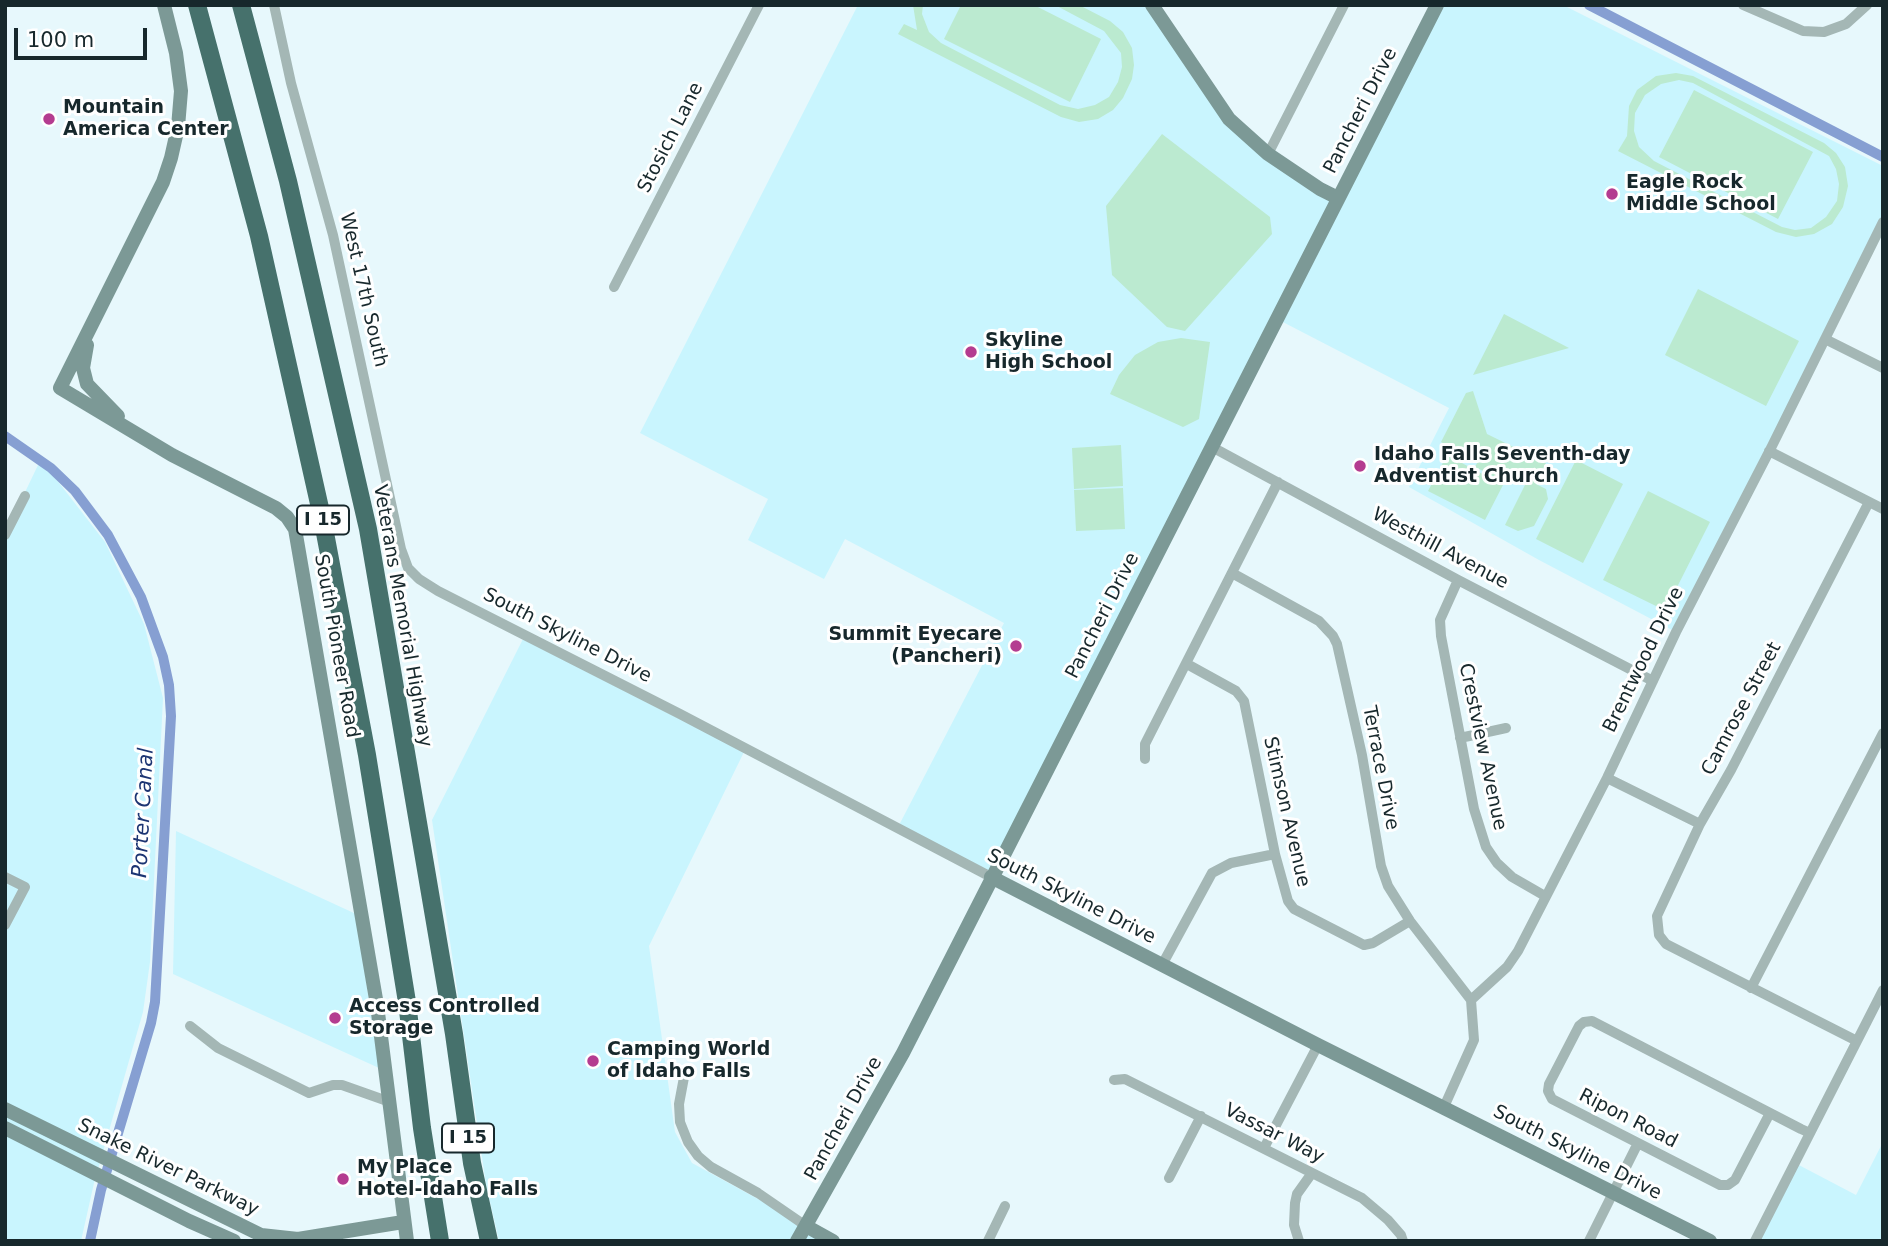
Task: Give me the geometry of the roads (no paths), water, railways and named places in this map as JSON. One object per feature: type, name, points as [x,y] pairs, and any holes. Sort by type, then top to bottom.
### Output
[{"type":"highway","name":"I 15","points":[[197,5],[259,236],[322,517],[367,755],[407,1002],[422,1128],[440,1241]]},
{"type":"highway","name":"Veterans Memorial Highway","points":[[242,5],[288,181],[368,529],[454,1034],[472,1163],[489,1241]]},
{"type":"street","name":"South Pioneer Road","points":[[164,5],[176,52],[181,91],[178,128],[163,182],[60,388],[172,455],[276,508],[287,517],[295,529],[377,1005],[405,1240]]},
{"type":"street","name":"West 17th South","points":[[274,5],[291,83],[333,235],[401,550],[408,568],[419,579]]},
{"type":"street","name":"Stosich Lane","points":[[614,287],[759,5]]},
{"type":"street","points":[[1152,5],[1229,119],[1268,154],[1338,198]]},
{"type":"street","points":[[1268,154],[1344,5]]},
{"type":"street","name":"Pancheri Drive","points":[[797,1241],[903,1053],[1437,5]]},
{"type":"street","points":[[1743,5],[1803,31],[1824,33],[1846,24],[1867,5]]},
{"type":"street","name":"Brentwood Drive","points":[[1471,1000],[1507,967],[1607,778],[1883,222]]},
{"type":"street","points":[[92,324],[84,356],[84,376],[87,384],[137,434]]},
{"type":"street","points":[[1825,339],[1883,368]]},
{"type":"street","name":"Westhill Avenue","points":[[1212,447],[1458,580],[1653,681]]},
{"type":"street","points":[[1769,451],[1883,509]]},
{"type":"street","points":[[1145,759],[1145,744],[1278,482]]},
{"type":"street","points":[[5,535],[25,496]]},
{"type":"street","name":"Camrose Street","points":[[1751,988],[1666,944],[1659,934],[1657,916],[1700,824],[1731,770],[1868,502]]},
{"type":"street","name":"Terrace Drive","points":[[1232,573],[1325,625],[1337,644],[1362,755],[1381,866],[1388,886],[1410,921],[1471,1000]]},
{"type":"street","name":"South Skyline Drive","points":[[419,579],[438,592],[689,718],[1318,1045],[1710,1241]]},
{"type":"street","name":"Crestview Avenue","points":[[1458,580],[1440,620],[1441,636],[1474,809],[1486,847],[1497,863],[1512,877],[1545,895]]},
{"type":"street","name":"Stimson Avenue","points":[[1186,664],[1236,691],[1244,701],[1275,854],[1289,901],[1294,909],[1364,945],[1373,943],[1410,921]]},
{"type":"street","points":[[1460,738],[1506,728]]},
{"type":"street","points":[[1857,1041],[1751,988],[1883,733]]},
{"type":"street","points":[[1607,778],[1700,824]]},
{"type":"street","points":[[1162,965],[1212,873],[1231,863],[1275,854]]},
{"type":"street","points":[[5,877],[25,887],[5,925]]},
{"type":"street","points":[[1755,1241],[1883,990]]},
{"type":"street","points":[[1444,1107],[1474,1040],[1471,1000]]},
{"type":"street","name":"Ripon Road","points":[[1770,1113],[1735,1180],[1728,1185],[1720,1185],[1552,1099],[1548,1091],[1573,1038],[1584,1022],[1591,1021],[1810,1133]]},
{"type":"street","points":[[190,1026],[218,1048],[309,1093],[333,1085],[342,1085],[390,1102]]},
{"type":"street","points":[[1264,1148],[1318,1045]]},
{"type":"street","points":[[685,1072],[679,1104],[680,1122],[688,1142],[698,1156],[720,1173],[758,1193],[833,1241]]},
{"type":"street","name":"Vassar Way","points":[[1114,1080],[1125,1079],[1362,1198],[1388,1220],[1403,1241]]},
{"type":"street","name":"Snake River Parkway","points":[[5,1109],[117,1165],[238,1236]]},
{"type":"street","points":[[1169,1178],[1201,1116]]},
{"type":"street","name":"Snake River Parkway","points":[[5,1128],[189,1221],[238,1236],[261,1235],[298,1239],[403,1222]]},
{"type":"street","points":[[1589,1241],[1638,1143]]},
{"type":"street","points":[[1299,1241],[1294,1225],[1295,1203],[1297,1194],[1312,1173]]},
{"type":"street","points":[[988,1241],[1005,1206]]},
{"type":"street","points":[[189,1221],[214,1241]]},
{"type":"waterway","points":[[1589,5],[1883,157]]},
{"type":"waterway","name":"Porter Canal","points":[[5,436],[51,468],[75,491],[108,535],[141,597],[163,657],[169,685],[171,716],[155,1002],[101,1190],[90,1241]]},
{"type":"place","name":"Mountain America Center","points":[[49,119]]},
{"type":"place","name":"Eagle Rock Middle School","points":[[1612,194]]},
{"type":"place","name":"Skyline High School","points":[[971,352]]},
{"type":"place","name":"Idaho Falls Seventh-day Adventist Church","points":[[1360,466]]},
{"type":"place","name":"Summit Eyecare (Pancheri)","points":[[1016,646]]},
{"type":"place","name":"Access Controlled Storage","points":[[335,1018]]},
{"type":"place","name":"Camping World of Idaho Falls","points":[[593,1061]]},
{"type":"place","name":"My Place Hotel-Idaho Falls","points":[[343,1179]]}]
